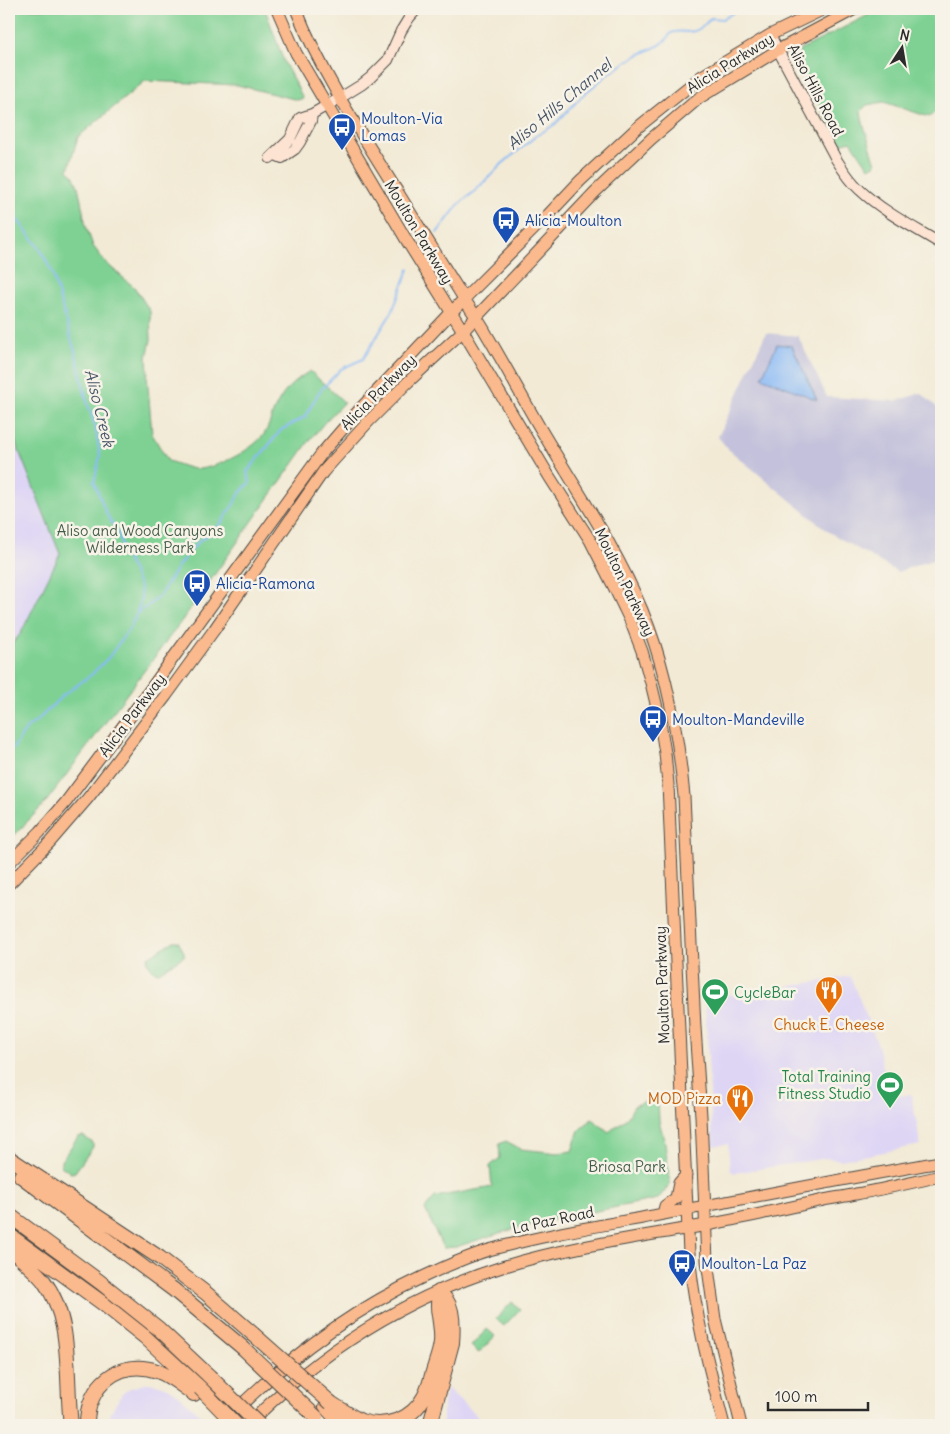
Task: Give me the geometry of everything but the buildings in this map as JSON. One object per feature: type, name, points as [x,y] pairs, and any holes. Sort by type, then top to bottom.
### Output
[{"type":"highway","points":[[9,1158],[160,1258],[207,1294],[288,1366],[328,1405],[342,1425]]},
{"type":"highway","points":[[9,1168],[174,1290],[242,1347],[320,1421]]},
{"type":"highway","points":[[9,1215],[100,1282],[159,1329],[259,1425]]},
{"type":"highway","points":[[9,1236],[59,1271],[145,1337],[197,1391],[234,1425]]},
{"type":"highway","points":[[9,1248],[43,1280],[61,1314],[71,1425]]},
{"type":"highway","points":[[328,1405],[371,1423],[390,1423],[400,1420],[414,1410],[428,1388],[440,1348],[442,1334],[438,1313],[439,1292]]},
{"type":"highway","points":[[430,1425],[452,1343],[453,1332],[448,1302],[439,1292]]},
{"type":"highway","points":[[87,1425],[88,1411],[94,1394],[106,1380],[121,1371],[140,1368],[158,1371],[197,1391]]},
{"type":"main road","name":"Moulton Parkway","points":[[277,9],[291,45],[451,314],[590,540],[630,620],[642,651],[659,716],[668,784],[691,1280],[696,1313],[724,1425]]},
{"type":"main road","name":"Moulton Parkway","points":[[296,9],[316,54],[340,98],[487,334],[620,563],[652,638],[669,692],[681,760],[701,1116],[707,1261],[715,1319],[742,1425]]},
{"type":"main road","name":"Alicia Parkway","points":[[9,863],[66,802],[322,453],[360,409],[464,299],[580,181],[637,128],[702,76],[770,35],[824,9]]},
{"type":"main road","name":"Alicia Parkway","points":[[9,884],[50,842],[113,766],[214,630],[323,472],[369,421],[463,331],[595,192],[651,139],[699,98],[778,50],[855,9]]},
{"type":"main road","points":[[487,334],[490,310],[496,295]]},
{"type":"main road","points":[[231,579],[242,587]]},
{"type":"main road","points":[[66,802],[76,799],[101,767],[113,766],[112,753],[142,710],[147,694]]},
{"type":"main road","name":"La Paz Road","points":[[221,1425],[284,1365],[322,1336],[368,1306],[394,1291],[435,1272],[488,1251],[537,1238],[941,1162]]},
{"type":"main road","points":[[663,1214],[665,1206],[676,1198],[679,1183],[686,1175]]},
{"type":"main road","points":[[248,1425],[302,1374],[365,1329],[439,1292],[502,1267],[597,1244],[768,1213],[820,1200],[941,1176]]},
{"type":"main road","points":[[435,1272],[439,1292]]},
{"type":"street","points":[[272,157],[290,139],[300,118],[312,114],[362,85],[388,60],[401,31],[417,9]]},
{"type":"street","name":"Aliso Hills Road","points":[[770,35],[836,159],[848,177],[876,203],[941,244]]},
{"type":"shaded area","points":[[766,333],[798,336],[827,397],[896,401],[921,393],[941,411],[941,557],[897,572],[829,532],[728,449],[718,437]]},
{"type":"shaded area","points":[[9,426],[60,554],[21,633],[9,648]]},
{"type":"shaded area","points":[[850,976],[878,1045],[888,1088],[898,1096],[911,1094],[921,1145],[841,1160],[827,1158],[734,1173],[730,1170],[728,1144],[713,1146],[704,986],[741,998],[768,990]]},
{"type":"shaded area","points":[[148,1383],[172,1390],[209,1422],[206,1425],[108,1425],[111,1412],[122,1394],[130,1388]]},
{"type":"shaded area","points":[[447,1388],[487,1425],[443,1425],[443,1402]]},
{"type":"green space","name":"Aliso and Wood Canyons Wilderness Park","points":[[9,9],[265,9],[284,62],[303,98],[298,100],[237,85],[145,81],[78,137],[68,170],[73,175],[78,186],[86,226],[93,246],[106,263],[135,288],[150,311],[151,340],[147,357],[147,375],[152,434],[168,461],[195,469],[206,468],[226,461],[246,450],[266,431],[276,406],[284,393],[298,379],[310,371],[344,402],[310,440],[183,619],[46,802],[9,841],[9,648],[21,633],[60,554],[9,426]]},
{"type":"green space","points":[[880,9],[941,9],[941,108],[929,117],[884,102],[867,105],[861,111],[876,164],[869,168],[851,141],[839,144],[797,60],[800,50]]},
{"type":"green space","points":[[174,941],[178,941],[184,956],[159,972],[154,971],[147,962],[148,957]]},
{"type":"green space","name":"Briosa Park","points":[[658,1098],[659,1121],[665,1143],[670,1184],[658,1199],[551,1220],[503,1232],[456,1247],[443,1248],[425,1209],[435,1197],[492,1187],[490,1166],[500,1158],[499,1144],[506,1141],[521,1149],[558,1153],[572,1151],[579,1130],[592,1119],[609,1132],[628,1117],[634,1106]]},
{"type":"green space","points":[[83,1136],[93,1143],[93,1147],[75,1172],[71,1173],[61,1166],[61,1161],[78,1137]]},
{"type":"green space","points":[[512,1302],[520,1309],[504,1326],[496,1319]]},
{"type":"green space","points":[[487,1329],[495,1336],[479,1353],[471,1346]]},
{"type":"water","points":[[777,344],[792,346],[817,400],[762,377]]},
{"type":"waterway","name":"Aliso Hills Channel","points":[[437,233],[459,204],[502,164],[536,136],[554,125],[584,94],[607,75],[634,57],[660,45],[671,33],[698,30],[711,18],[723,19],[739,9]]},
{"type":"waterway","name":"Aliso Creek","points":[[9,201],[17,219],[40,249],[52,272],[95,426],[100,456],[94,482],[107,515],[118,533],[123,550],[140,587],[141,598],[131,626],[109,657],[91,675],[62,696],[38,720],[27,728],[9,754]]},
{"type":"waterway","name":"Aliso Hills Channel","points":[[138,612],[160,595],[178,566],[199,541],[214,531],[222,522],[240,493],[250,482],[247,472],[281,430],[305,417],[319,392],[341,369],[363,359],[392,312],[409,269]]},
{"type":"place","name":"Moulton-Via Lomas","points":[[342,151]]},
{"type":"place","name":"Alicia-Moulton","points":[[506,244]]},
{"type":"place","name":"Alicia-Ramona","points":[[197,607]]},
{"type":"place","name":"Moulton-Mandeville","points":[[653,743]]},
{"type":"place","name":"Chuck E. Cheese","points":[[829,1014]]},
{"type":"place","name":"CycleBar","points":[[715,1016]]},
{"type":"place","name":"Total Training Fitness Studio","points":[[890,1109]]},
{"type":"place","name":"MOD Pizza","points":[[740,1122]]},
{"type":"place","name":"Moulton-La Paz","points":[[682,1287]]}]
